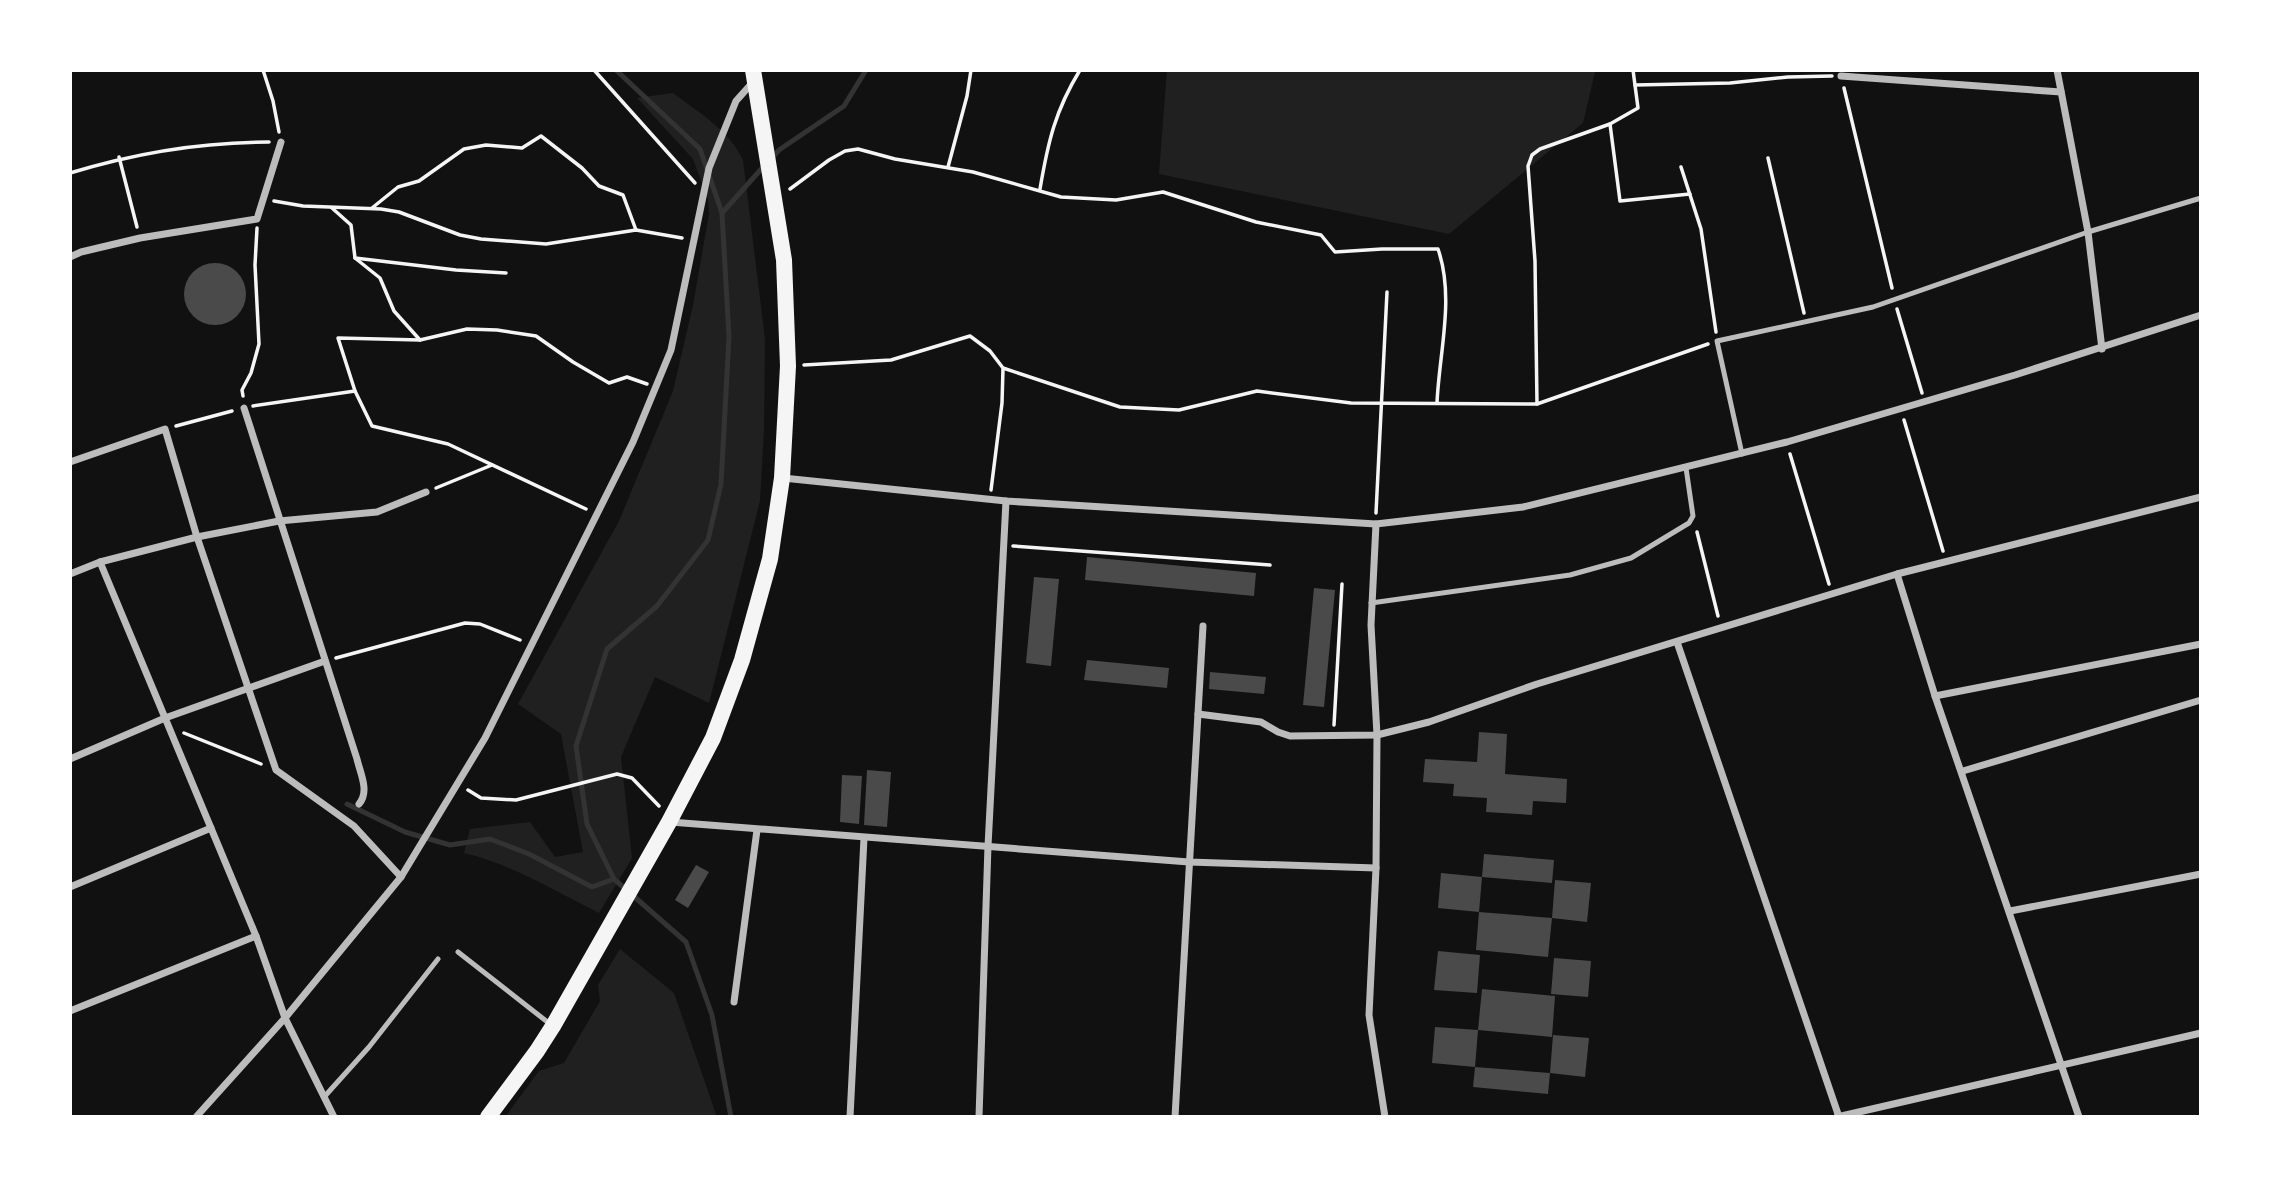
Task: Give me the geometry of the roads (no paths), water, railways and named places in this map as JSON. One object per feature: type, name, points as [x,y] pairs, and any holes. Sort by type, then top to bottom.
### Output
[{"type":"main road","points":[[488,1117],[553,1026],[671,820],[713,738],[741,660],[770,559],[782,478],[788,366],[784,260],[754,75]]},
{"type":"street","points":[[2057,70],[2088,232],[2102,348]]},
{"type":"street","points":[[196,1117],[285,1018],[401,877],[485,738],[633,442],[656,387],[671,350],[709,168],[736,101],[754,75]]},
{"type":"street","points":[[1841,76],[2061,92]]},
{"type":"street","points":[[70,257],[140,238],[257,219],[281,142]]},
{"type":"street","points":[[782,478],[1006,501],[1376,524],[1523,507],[1742,454],[2102,348],[2201,315]]},
{"type":"street","points":[[244,408],[365,789],[359,804]]},
{"type":"street","points":[[70,462],[165,429],[197,537],[276,770],[355,826],[401,877]]},
{"type":"street","points":[[70,575],[100,562],[197,537],[279,521],[377,512],[426,492]]},
{"type":"street","points":[[1198,714],[1261,722],[1290,736],[1377,735],[1429,722],[1537,684],[1897,574],[2201,497]]},
{"type":"street","points":[[979,1117],[988,846],[1006,501]]},
{"type":"street","points":[[1376,524],[1371,603],[1377,735],[1376,868],[1368,1015],[1385,1117]]},
{"type":"street","points":[[100,562],[256,936],[285,1018],[334,1117]]},
{"type":"street","points":[[1897,574],[2079,1117]]},
{"type":"street","points":[[1175,1117],[1203,626]]},
{"type":"street","points":[[1677,642],[1838,1117],[2201,1033]]},
{"type":"street","points":[[1936,696],[2201,644]]},
{"type":"street","points":[[70,759],[165,718],[325,661]]},
{"type":"street","points":[[1963,771],[2201,701]]},
{"type":"street","points":[[671,820],[757,830],[1189,862],[1376,868]]},
{"type":"street","points":[[70,887],[211,828]]},
{"type":"street","points":[[734,1002],[757,830]]},
{"type":"street","points":[[850,1117],[864,838]]},
{"type":"street","points":[[2010,911],[2201,874]]},
{"type":"street","points":[[70,1011],[256,936]]},
{"type":"lane","points":[[1742,454],[1717,341],[1873,307],[2088,232],[2201,198]]},
{"type":"lane","points":[[1371,603],[1570,575],[1631,558],[1683,528],[1693,516],[1686,468]]},
{"type":"lane","points":[[458,952],[553,1026]]},
{"type":"lane","points":[[325,1096],[369,1047],[438,959]]},
{"type":"waterway","points":[[616,70],[700,149],[722,213],[729,337],[721,484],[708,540],[657,606],[607,649],[576,746],[587,824],[614,879],[686,942],[712,1015],[731,1117]]},
{"type":"waterway","points":[[771,159],[779,150],[844,106],[866,70]]},
{"type":"waterway","points":[[722,213],[764,166]]},
{"type":"waterway","points":[[347,804],[405,832],[450,845],[490,839],[529,854],[592,887],[614,879]]}]
